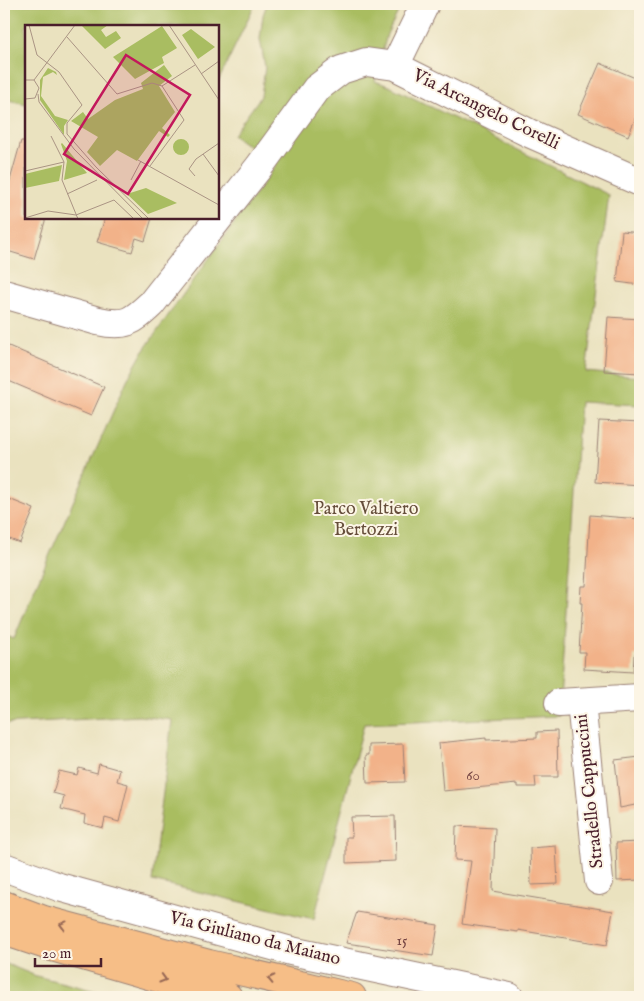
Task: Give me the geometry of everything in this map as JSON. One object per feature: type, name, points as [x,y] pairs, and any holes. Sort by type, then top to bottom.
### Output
[{"type":"main road","points":[[4,905],[44,920],[209,964],[352,997]]},
{"type":"main road","points":[[4,931],[49,946],[228,997]]},
{"type":"street","name":"Via Arcangelo Corelli","points":[[425,4],[395,66],[529,133],[640,182]]},
{"type":"street","points":[[219,218],[316,89],[341,70],[366,62],[395,66]]},
{"type":"street","points":[[4,294],[98,321],[112,324],[127,323],[152,304],[218,219]]},
{"type":"street","name":"Stradello Cappuccini","points":[[599,881],[570,702],[640,698]]},
{"type":"street","name":"Via Giuliano da Maiano","points":[[4,867],[59,887],[291,951],[509,997]]},
{"type":"green space","points":[[4,4],[255,4],[219,80],[219,25],[25,25],[25,104],[4,99]]},
{"type":"green space","name":"Parco Valtiero Bertozzi","points":[[267,4],[402,4],[387,34],[375,81],[389,86],[609,195],[586,372],[640,377],[640,405],[580,402],[559,716],[364,724],[314,919],[152,881],[172,720],[139,716],[4,724],[4,635],[14,639],[127,380],[144,350],[276,165],[233,135],[261,96],[265,67],[260,39],[263,15]]},
{"type":"green space","points":[[4,963],[36,976],[120,997],[4,997]]},
{"type":"building","points":[[600,63],[640,80],[640,107],[628,136],[578,114]]},
{"type":"building","points":[[21,141],[25,141],[25,219],[46,219],[34,259],[4,250],[4,202]]},
{"type":"building","points":[[105,219],[152,219],[145,241],[136,238],[132,252],[97,242]]},
{"type":"building","points":[[622,231],[640,233],[640,285],[617,282]]},
{"type":"building","points":[[608,317],[640,319],[640,373],[604,371]]},
{"type":"building","points":[[4,344],[104,387],[91,416],[4,379]]},
{"type":"building","points":[[599,421],[640,423],[640,485],[595,482]]},
{"type":"building","points":[[4,497],[34,509],[20,543],[4,537]]},
{"type":"building","points":[[590,515],[640,519],[640,656],[634,655],[633,672],[584,669],[585,652],[579,652],[582,603],[580,603],[581,586],[586,586]]},
{"type":"building","points":[[557,731],[558,777],[535,777],[536,787],[517,787],[517,784],[443,791],[439,743],[486,738],[486,740],[537,738],[537,732]]},
{"type":"building","points":[[403,744],[405,782],[367,783],[366,755],[369,755],[369,745]]},
{"type":"building","points":[[640,757],[640,804],[620,808],[615,760]]},
{"type":"building","points":[[99,764],[120,770],[117,781],[128,784],[119,822],[105,818],[103,828],[84,823],[85,815],[61,809],[64,796],[53,793],[59,771],[77,775],[79,768],[97,773]]},
{"type":"building","points":[[395,816],[396,861],[346,863],[346,837],[352,837],[351,817]]},
{"type":"building","points":[[456,826],[495,828],[493,891],[613,911],[607,945],[518,930],[518,932],[462,924],[471,861],[455,860]]},
{"type":"building","points":[[640,842],[640,880],[617,881],[616,843]]},
{"type":"building","points":[[556,846],[558,884],[531,885],[530,848]]},
{"type":"building","points":[[357,912],[438,925],[433,956],[346,943]]}]
